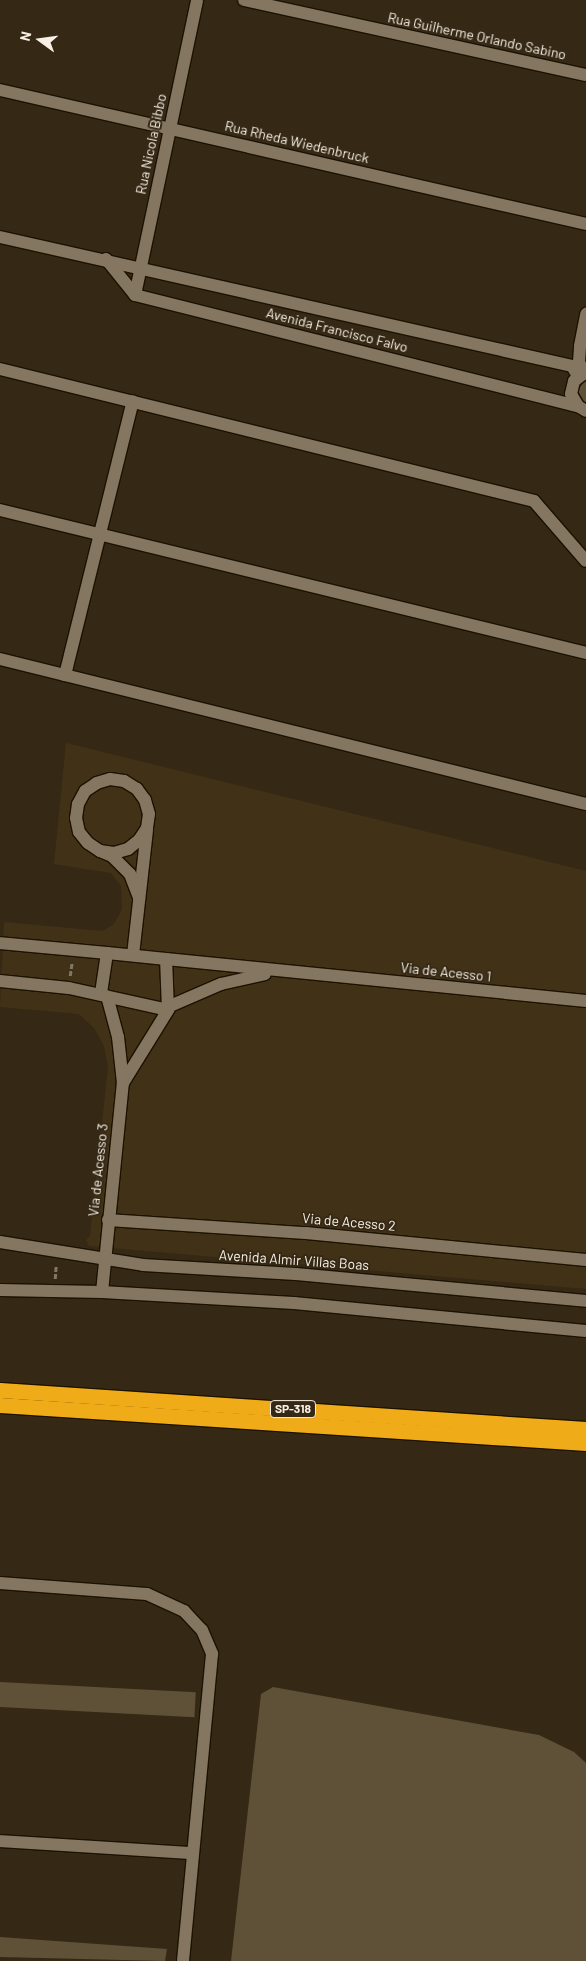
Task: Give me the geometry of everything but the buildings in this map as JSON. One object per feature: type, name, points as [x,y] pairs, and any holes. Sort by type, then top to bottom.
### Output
[{"type":"highway","name":"SP-318","points":[[0,1390],[586,1429]]},
{"type":"highway","name":"SP-318","points":[[0,1405],[586,1443]]},
{"type":"street","name":"Rua Nicola Bibbo","points":[[135,295],[197,0]]},
{"type":"street","name":"Rua Guilherme Orlando Sabino","points":[[244,0],[586,75]]},
{"type":"street","name":"Rua Rheda Wiedenbruck","points":[[0,90],[586,224]]},
{"type":"street","name":"Avenida Francisco Falvo","points":[[0,237],[140,266],[572,366],[583,373]]},
{"type":"street","points":[[106,259],[135,295]]},
{"type":"street","name":"Avenida Francisco Falvo","points":[[135,295],[582,409]]},
{"type":"street","points":[[582,409],[572,394],[583,373],[579,362],[586,320]]},
{"type":"street","points":[[0,369],[534,501],[586,561]]},
{"type":"street","points":[[65,676],[133,401]]},
{"type":"street","points":[[0,510],[586,653]]},
{"type":"street","points":[[0,659],[586,804]]},
{"type":"street","points":[[133,955],[149,814],[145,800],[137,788],[124,781],[110,779],[96,783],[85,792],[78,804],[76,818],[80,832],[88,843],[126,869],[139,898]]},
{"type":"street","points":[[100,851],[114,853],[128,849],[140,840],[147,828]]},
{"type":"street","points":[[0,943],[302,973]]},
{"type":"street","points":[[107,953],[104,995],[118,1037],[123,1083]]},
{"type":"street","points":[[166,959],[169,1008]]},
{"type":"street","points":[[123,1083],[169,1008],[221,984],[247,976],[302,973]]},
{"type":"street","name":"Via de Acesso 1","points":[[302,973],[586,1001]]},
{"type":"street","points":[[0,981],[69,988],[169,1008]]},
{"type":"street","name":"Via de Acesso 3","points":[[102,1292],[123,1083]]},
{"type":"street","name":"Via de Acesso 2","points":[[108,1220],[306,1233],[586,1260]]},
{"type":"street","name":"Avenida Almir Villas Boas","points":[[0,1242],[104,1260],[296,1274],[586,1301]]},
{"type":"street","points":[[0,1290],[102,1292],[294,1303],[586,1331]]},
{"type":"street","points":[[0,1583],[147,1594],[184,1611],[202,1630],[212,1654],[183,1961]]},
{"type":"street","points":[[0,1841],[192,1853]]},
{"type":"path","points":[[69,988],[73,949]]},
{"type":"path","points":[[54,1291],[57,1252]]},
{"type":"shaded area","points":[[586,378],[586,405],[578,391]]},
{"type":"shaded area","points":[[66,743],[586,871],[586,1289],[89,1246],[86,1240],[90,1236],[108,1067],[104,1046],[94,1028],[79,1014],[0,1007],[4,922],[103,931],[114,924],[122,909],[121,886],[111,873],[54,864]]},
{"type":"shaded area","points":[[0,1682],[196,1692],[194,1717],[0,1707]]},
{"type":"shaded area","points":[[273,1687],[539,1735],[574,1752],[586,1763],[586,1961],[231,1961],[261,1694]]},
{"type":"shaded area","points":[[0,1937],[167,1949],[165,1961],[0,1957]]}]
